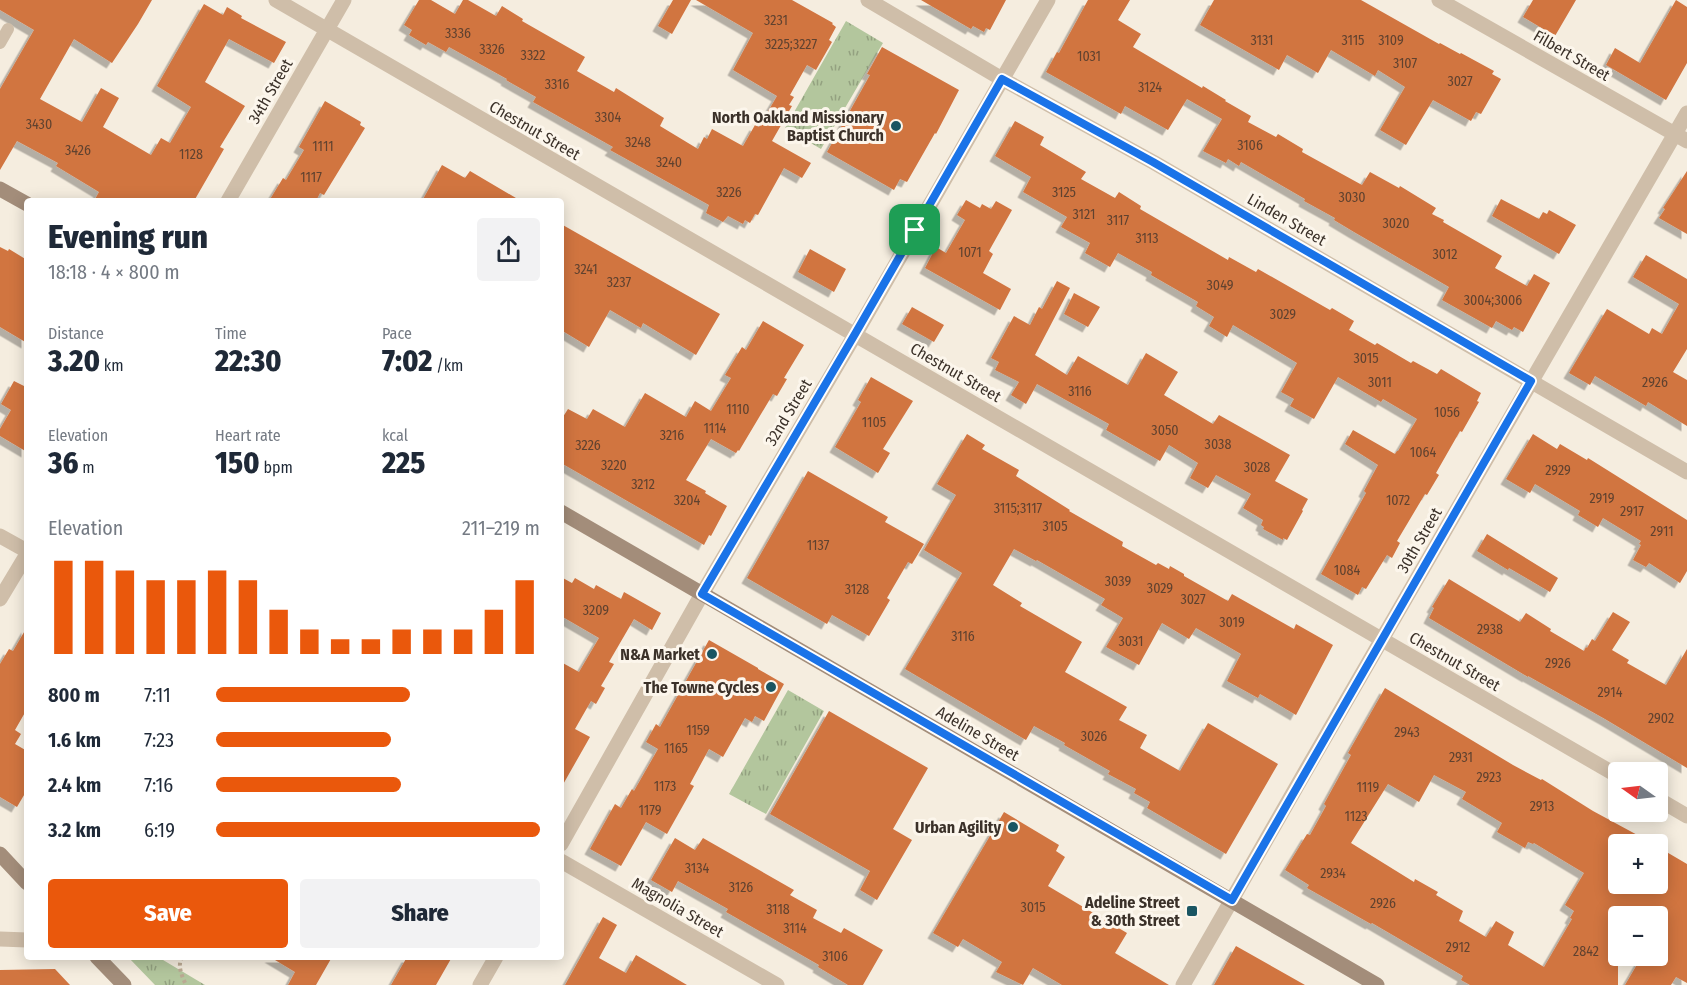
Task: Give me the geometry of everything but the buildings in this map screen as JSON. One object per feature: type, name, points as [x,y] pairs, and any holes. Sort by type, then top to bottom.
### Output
[{"type":"main road","points":[[0,189],[24,202]]},
{"type":"main road","name":"Adeline Street","points":[[564,514],[1377,985]]},
{"type":"main road","points":[[0,854],[24,880]]},
{"type":"main road","points":[[100,960],[124,985]]},
{"type":"street","name":"Chestnut Street","points":[[276,0],[1608,770]]},
{"type":"street","name":"34th Street","points":[[230,198],[344,0]]},
{"type":"street","name":"Linden Street","points":[[868,0],[1002,79],[1153,162],[1687,472]]},
{"type":"street","name":"32nd Street","points":[[564,839],[702,594],[1048,0]]},
{"type":"street","name":"Filbert Street","points":[[1439,0],[1681,138]]},
{"type":"street","name":"30th Street","points":[[1183,985],[1531,381],[1681,138],[1687,113]]},
{"type":"street","points":[[0,536],[24,550]]},
{"type":"street","points":[[0,599],[24,557]]},
{"type":"street","points":[[1668,805],[1687,816]]},
{"type":"street","name":"Magnolia Street","points":[[564,863],[777,985]]},
{"type":"street","points":[[0,939],[24,940]]},
{"type":"street","points":[[480,985],[494,960]]},
{"type":"lane","points":[[0,43],[8,29]]},
{"type":"path","points":[[180,960],[186,985]]},
{"type":"green space","points":[[846,21],[883,43],[821,149],[785,128]]},
{"type":"green space","points":[[788,690],[824,711],[766,814],[729,794]]},
{"type":"green space","points":[[131,960],[163,960],[205,985],[155,985]]},
{"type":"place","name":"North Oakland Missionary Baptist Church","points":[[896,126]]},
{"type":"place","name":"N&A Market","points":[[712,654]]},
{"type":"place","name":"The Towne Cycles","points":[[771,687]]},
{"type":"place","name":"Urban Agility","points":[[1013,827]]},
{"type":"place","name":"Adeline Street & 30th Street","points":[[1192,911]]},
{"type":"route","points":[[1002,79],[1153,162],[1531,381],[1232,900],[702,594],[915,230],[1002,79]]}]
